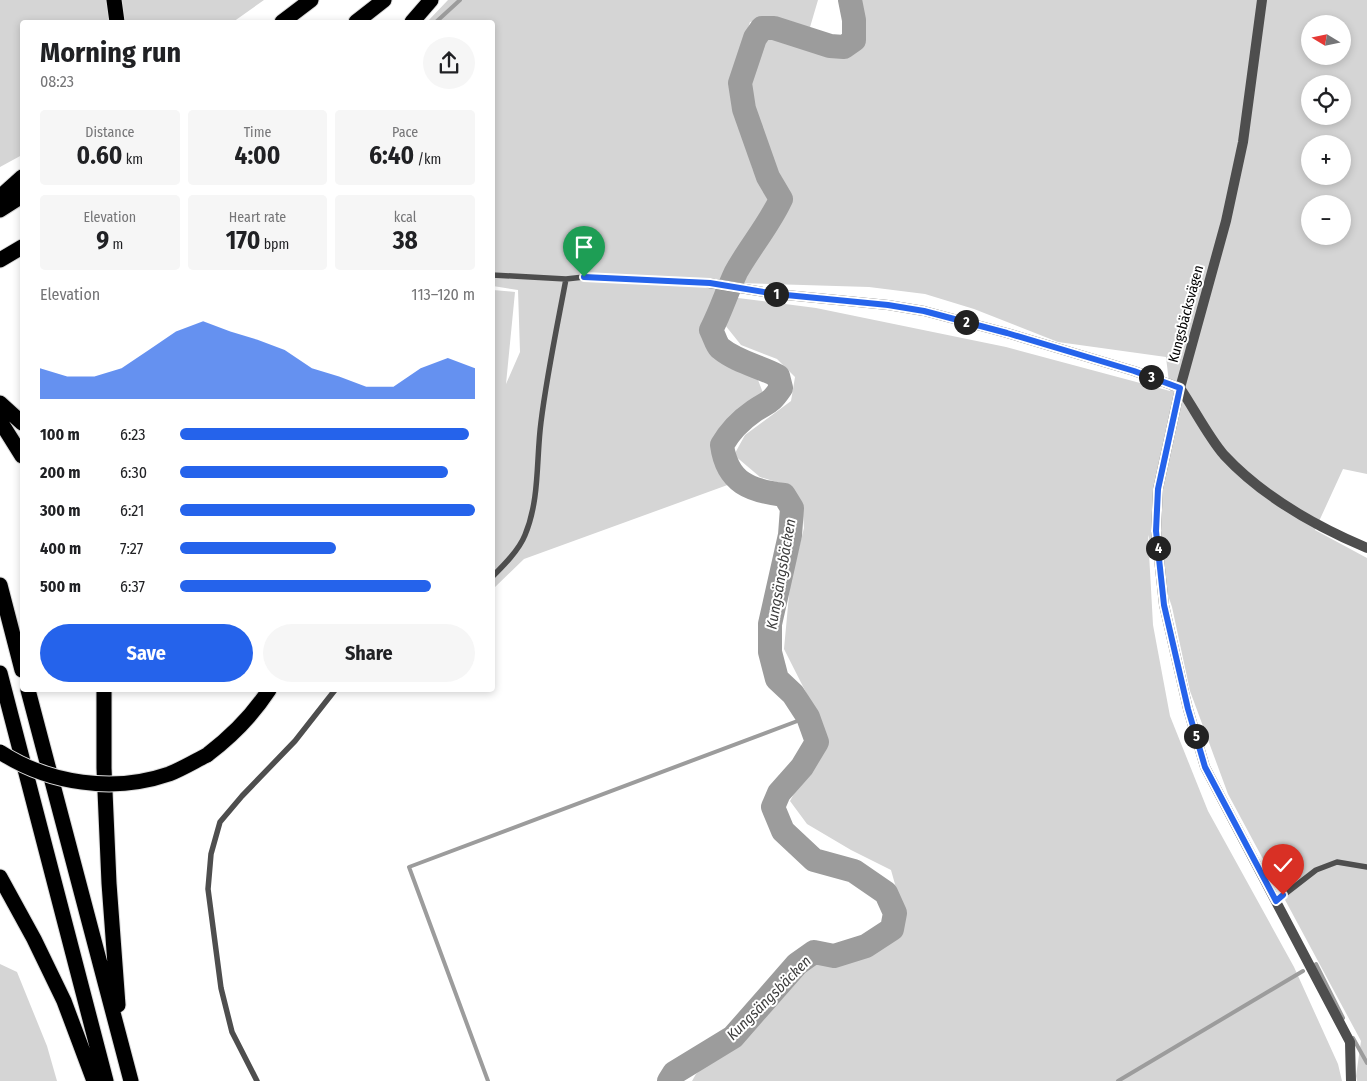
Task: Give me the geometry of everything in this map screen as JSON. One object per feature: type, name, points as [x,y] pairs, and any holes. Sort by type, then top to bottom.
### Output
[{"type":"highway","points":[[114,0],[117,20]]},
{"type":"highway","points":[[285,20],[311,0]]},
{"type":"highway","points":[[359,20],[384,0]]},
{"type":"highway","points":[[414,20],[431,0]]},
{"type":"highway","points":[[0,197],[20,179]]},
{"type":"highway","points":[[0,210],[20,197]]},
{"type":"highway","points":[[0,260],[20,248]]},
{"type":"highway","points":[[0,260],[20,255]]},
{"type":"highway","points":[[0,403],[20,421]]},
{"type":"highway","points":[[0,421],[20,453]]},
{"type":"highway","points":[[0,584],[20,662]]},
{"type":"highway","points":[[0,673],[106,1081]]},
{"type":"highway","points":[[29,692],[131,1081]]},
{"type":"highway","points":[[104,692],[104,768],[108,873],[121,1044]]},
{"type":"highway","points":[[105,707],[109,692]]},
{"type":"highway","points":[[0,752],[9,758],[54,777],[88,783],[105,784],[156,777],[170,773],[207,755],[231,736],[256,710],[268,692]]},
{"type":"highway","points":[[0,877],[34,939],[64,1001],[94,1081]]},
{"type":"street","name":"Kungsbäcksvägen","points":[[1262,0],[1243,142],[1226,221],[1180,388],[1158,489],[1156,531],[1164,605],[1188,709],[1205,767],[1350,1042],[1352,1081]]},
{"type":"street","points":[[710,283],[924,311],[1134,371],[1180,388],[1223,454],[1267,494],[1300,515],[1367,548]]},
{"type":"lane","points":[[495,274],[566,279],[584,277],[710,283]]},
{"type":"lane","points":[[495,574],[505,564],[525,536],[536,496],[540,424],[548,368],[566,279]]},
{"type":"lane","points":[[256,1081],[232,1032],[221,988],[208,889],[211,854],[220,822],[242,796],[295,741],[333,692]]},
{"type":"lane","points":[[1276,901],[1316,870],[1338,862],[1367,866]]},
{"type":"shaded area","points":[[0,0],[264,0],[236,20],[20,20],[20,156],[0,167]]},
{"type":"shaded area","points":[[448,0],[818,0],[808,34],[799,27],[770,18],[750,22],[731,80],[735,111],[753,170],[771,197],[744,251],[725,277],[716,303],[704,326],[710,346],[731,365],[755,372],[763,393],[746,404],[726,422],[711,447],[717,464],[733,483],[524,559],[495,587],[495,290],[515,292],[506,384],[520,352],[518,290],[495,286],[495,20],[429,20]]},
{"type":"shaded area","points":[[856,0],[1367,0],[1367,474],[1343,469],[1315,530],[1367,558],[1367,1081],[1357,1081],[1356,1076],[1361,1041],[1228,794],[1190,691],[1172,607],[1148,535],[1153,625],[1170,716],[1208,811],[1294,967],[1338,1064],[1342,1081],[692,1081],[696,1074],[730,1044],[801,965],[860,953],[899,934],[900,902],[891,870],[851,850],[807,824],[790,801],[810,765],[823,726],[784,649],[790,584],[804,528],[802,502],[789,486],[760,477],[734,455],[745,435],[791,401],[795,377],[777,359],[741,345],[725,325],[730,297],[816,308],[1006,347],[1170,391],[1166,357],[1058,342],[974,309],[925,294],[869,287],[736,283],[749,256],[782,211],[789,196],[765,160],[747,100],[744,77],[757,44],[767,32],[782,35],[810,47],[845,56],[858,44],[860,19]]},
{"type":"shaded area","points":[[0,964],[17,972],[47,1046],[57,1081],[0,1081]]},
{"type":"waterway","points":[[438,20],[460,0]]},
{"type":"waterway","name":"Kungsängsbäcken","points":[[669,1081],[674,1073],[733,1037],[797,964],[814,952],[834,956],[866,946],[892,929],[895,913],[886,893],[854,871],[814,860],[783,831],[773,807],[779,793],[802,767],[817,742],[808,717],[793,694],[777,679],[770,652],[770,624],[790,535],[792,508],[784,495],[761,491],[742,483],[729,468],[722,445],[740,422],[772,400],[781,388],[778,376],[741,360],[720,348],[711,330],[736,272],[781,199],[768,177],[744,109],[740,83],[755,38],[762,28],[774,28],[830,46],[844,47],[854,40],[854,20],[850,0]]},
{"type":"waterway","points":[[488,1081],[409,867],[808,717]]},
{"type":"waterway","points":[[1316,964],[1343,1018]]},
{"type":"waterway","points":[[1118,1081],[1303,971]]},
{"type":"waterway","points":[[1353,1038],[1367,1063]]},
{"type":"route","points":[[584,277],[710,283],[776,294],[888,305],[924,311],[1007,333],[1134,371],[1180,388],[1158,489],[1156,531],[1164,605],[1188,709],[1205,767],[1276,901],[1283,895]]}]
